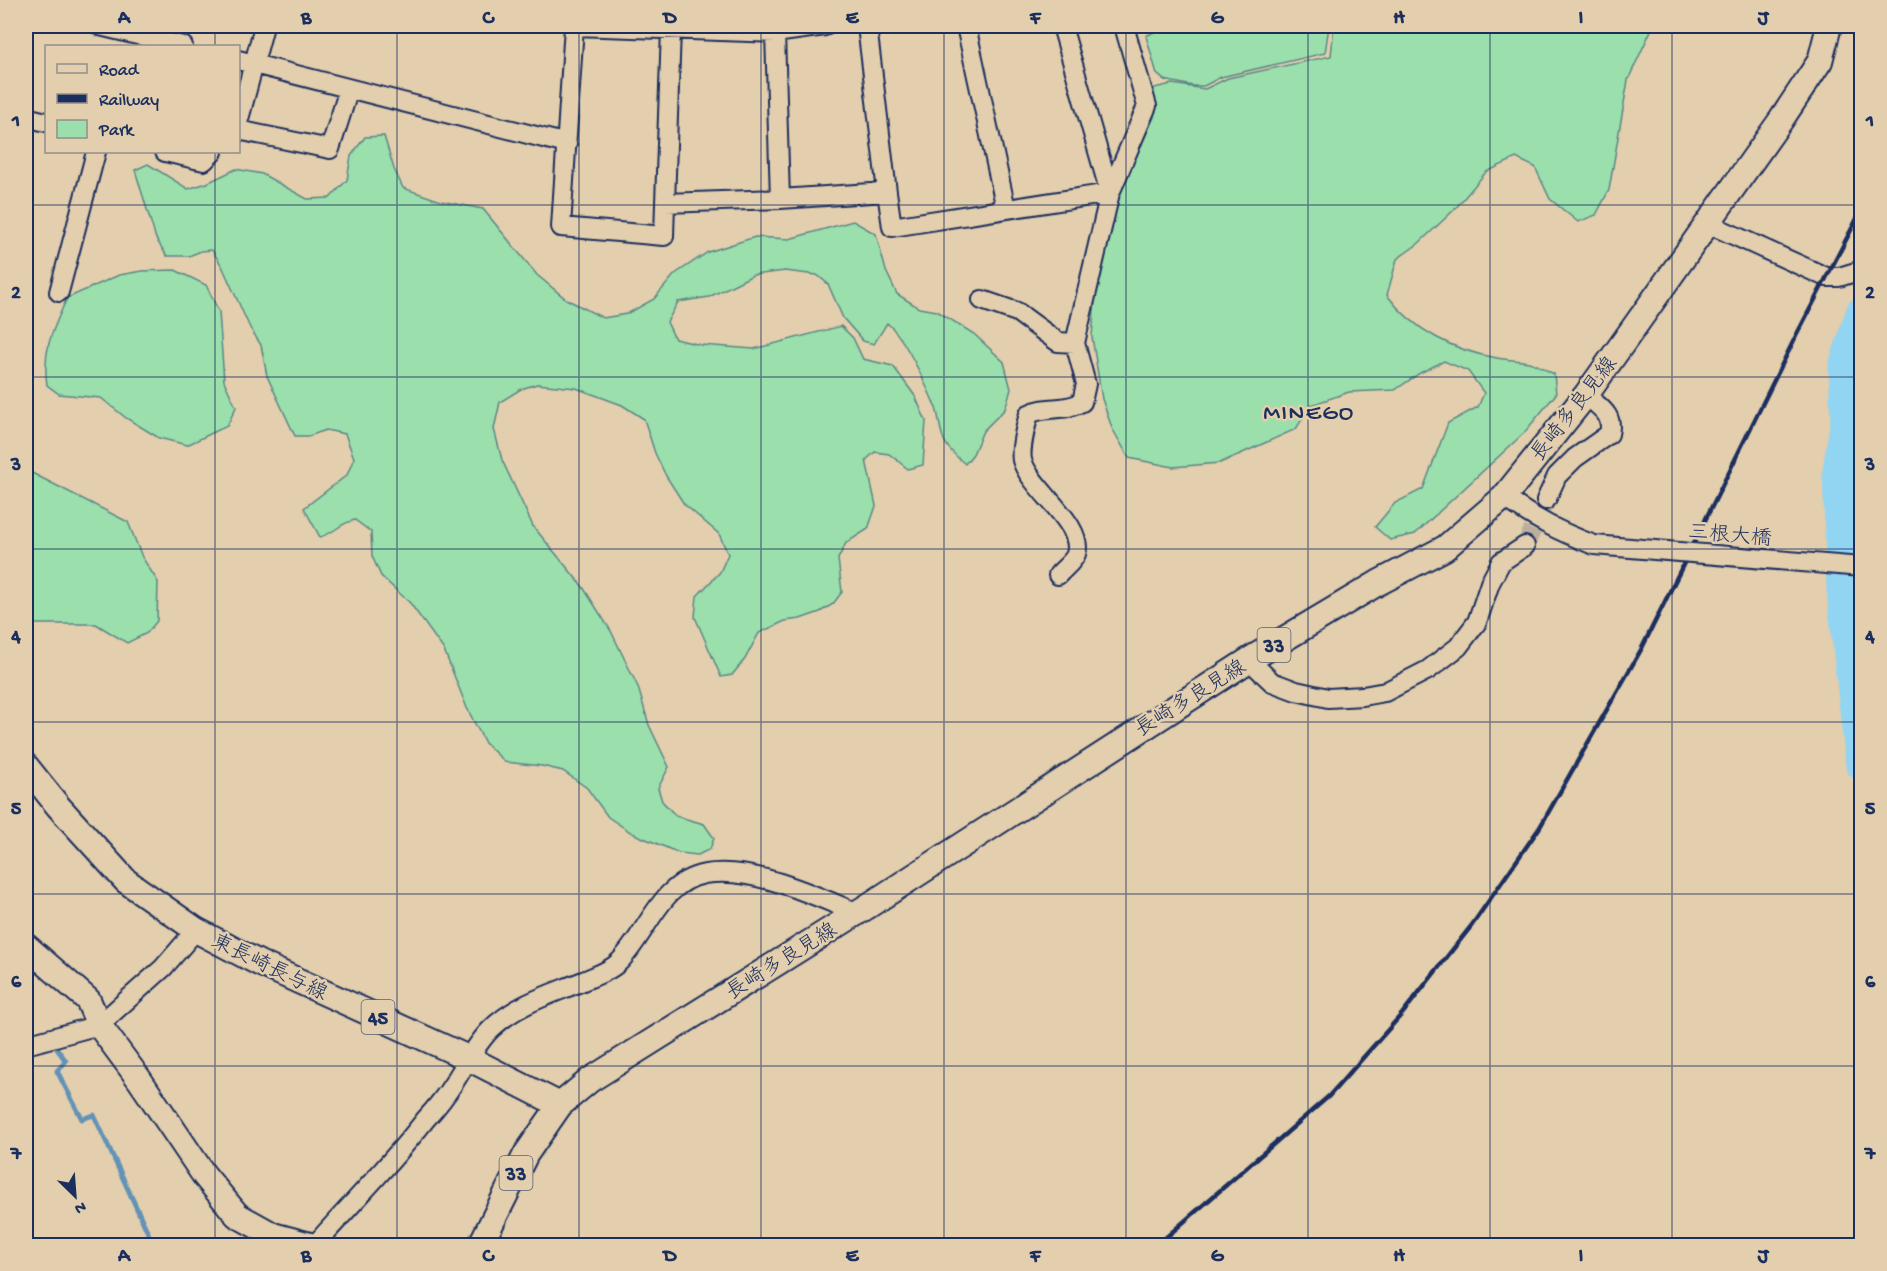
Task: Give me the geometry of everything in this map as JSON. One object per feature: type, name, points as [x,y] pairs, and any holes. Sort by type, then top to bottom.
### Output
[{"type":"main road","name":"長崎多良見線","points":[[480,1245],[526,1154],[560,1105],[599,1074],[857,913],[1249,660],[1378,584],[1445,548],[1504,497],[1586,395],[1709,224],[1820,61],[1829,26]]},
{"type":"main road","name":"東長崎長与線","points":[[26,766],[58,806],[126,881],[196,930],[259,963],[468,1058],[560,1105]]},
{"type":"main road","points":[[26,945],[88,999],[99,1025],[139,1079],[204,1175],[237,1215],[273,1235],[300,1244]]},
{"type":"street","points":[[100,26],[179,45]]},
{"type":"street","points":[[240,108],[246,62],[264,26]]},
{"type":"street","points":[[671,29],[664,236],[561,227],[574,26],[671,29],[775,33],[825,26]]},
{"type":"street","points":[[867,26],[892,227],[1110,193]]},
{"type":"street","points":[[966,26],[1006,208]]},
{"type":"street","points":[[1062,26],[1110,193]]},
{"type":"street","points":[[1058,575],[1076,555],[1077,543],[1063,513],[1034,484],[1022,459],[1029,414],[1039,409],[1072,408],[1082,402],[1086,384],[1075,343],[1110,193],[1147,106],[1124,26]]},
{"type":"street","points":[[775,33],[780,199]]},
{"type":"street","points":[[246,62],[567,144]]},
{"type":"street","points":[[240,130],[330,149],[349,89]]},
{"type":"street","points":[[26,117],[45,122]]},
{"type":"street","points":[[59,292],[96,153]]},
{"type":"street","points":[[169,153],[204,161],[212,153]]},
{"type":"street","points":[[665,203],[886,192]]},
{"type":"street","points":[[1709,224],[1826,277],[1839,277],[1862,270]]},
{"type":"street","points":[[982,300],[1017,312],[1058,342],[1075,343]]},
{"type":"street","points":[[1546,500],[1557,476],[1575,458],[1609,435],[1612,424],[1608,415],[1586,395]]},
{"type":"street","name":"三根大橋","points":[[1504,497],[1553,529],[1594,545],[1862,567]]},
{"type":"street","points":[[1249,660],[1272,682],[1296,691],[1328,698],[1385,692],[1428,670],[1458,647],[1477,622],[1490,583],[1501,562],[1525,546]]},
{"type":"street","points":[[300,1244],[424,1122],[453,1085],[468,1058],[491,1029],[519,1008],[617,964],[630,950],[667,895],[686,879],[706,874],[741,873],[801,890],[857,913]]},
{"type":"street","points":[[26,1045],[99,1025],[163,968],[196,930]]},
{"type":"green space","points":[[1166,26],[1329,26],[1325,53],[1221,77],[1204,86],[1193,86],[1164,80],[1157,74],[1146,36]]},
{"type":"green space","points":[[1334,26],[1653,26],[1628,80],[1609,190],[1596,215],[1578,222],[1550,199],[1535,167],[1516,158],[1486,172],[1455,209],[1418,244],[1397,259],[1387,295],[1409,319],[1436,337],[1465,350],[1497,358],[1529,362],[1542,367],[1554,374],[1556,394],[1524,433],[1415,534],[1390,540],[1375,527],[1395,503],[1423,489],[1448,423],[1478,407],[1484,393],[1468,371],[1444,361],[1420,373],[1395,390],[1349,392],[1311,405],[1296,429],[1220,463],[1173,467],[1129,458],[1112,428],[1102,399],[1092,337],[1095,299],[1116,200],[1154,117],[1154,88],[1172,84],[1205,89],[1228,78],[1331,56]]},
{"type":"green space","points":[[384,136],[394,169],[403,188],[441,201],[483,209],[537,275],[566,299],[603,318],[627,314],[654,299],[675,274],[708,252],[755,237],[789,239],[853,221],[876,234],[886,271],[897,294],[919,308],[937,311],[974,334],[1004,362],[1011,389],[1005,409],[983,431],[973,454],[965,464],[946,444],[936,408],[927,388],[908,350],[894,330],[887,323],[874,344],[863,341],[843,318],[828,284],[817,275],[785,271],[753,275],[709,297],[678,302],[667,322],[675,339],[701,345],[754,349],[841,326],[853,338],[863,359],[893,366],[915,396],[926,421],[923,465],[908,469],[889,454],[875,452],[866,460],[876,506],[868,529],[846,543],[838,559],[842,592],[833,604],[820,612],[785,621],[759,633],[745,659],[732,675],[721,677],[695,617],[697,596],[720,572],[728,554],[719,534],[684,504],[666,476],[655,453],[644,419],[622,405],[576,388],[537,384],[521,389],[500,402],[494,429],[502,460],[533,526],[583,587],[611,631],[638,687],[649,725],[669,767],[658,788],[662,801],[676,816],[704,824],[714,838],[710,849],[698,855],[679,853],[632,833],[608,817],[587,788],[563,771],[505,762],[485,743],[467,708],[444,650],[410,603],[381,576],[372,556],[371,532],[355,520],[320,537],[304,508],[347,475],[354,458],[345,434],[326,430],[309,436],[295,436],[267,376],[261,345],[250,328],[222,266],[212,250],[201,251],[189,256],[167,256],[156,239],[135,170],[148,164],[188,189],[236,169],[262,174],[307,199],[330,198],[347,180],[351,156],[365,137]]},
{"type":"green space","points":[[175,270],[206,285],[219,312],[224,381],[236,407],[227,426],[187,445],[159,438],[126,418],[101,398],[59,394],[47,385],[46,372],[47,350],[67,298],[119,275],[142,271]]},
{"type":"green space","points":[[26,472],[128,522],[142,557],[158,582],[157,621],[147,633],[127,643],[96,624],[26,624]]},
{"type":"waterway","points":[[1862,313],[1845,367],[1847,419],[1839,470],[1843,590],[1862,764]]},
{"type":"waterway","points":[[26,1025],[35,1037]]},
{"type":"waterway","points":[[52,1042],[66,1061],[57,1071],[82,1119],[94,1115],[154,1246]]},
{"type":"tunnel","points":[[1525,546],[1543,507]]},
{"type":"railway","points":[[1156,1246],[1329,1096],[1402,1014],[1472,925],[1540,827],[1642,648],[1796,336],[1862,209]]},
{"type":"district","name":"MINEGO","points":[[1309,411]]}]
